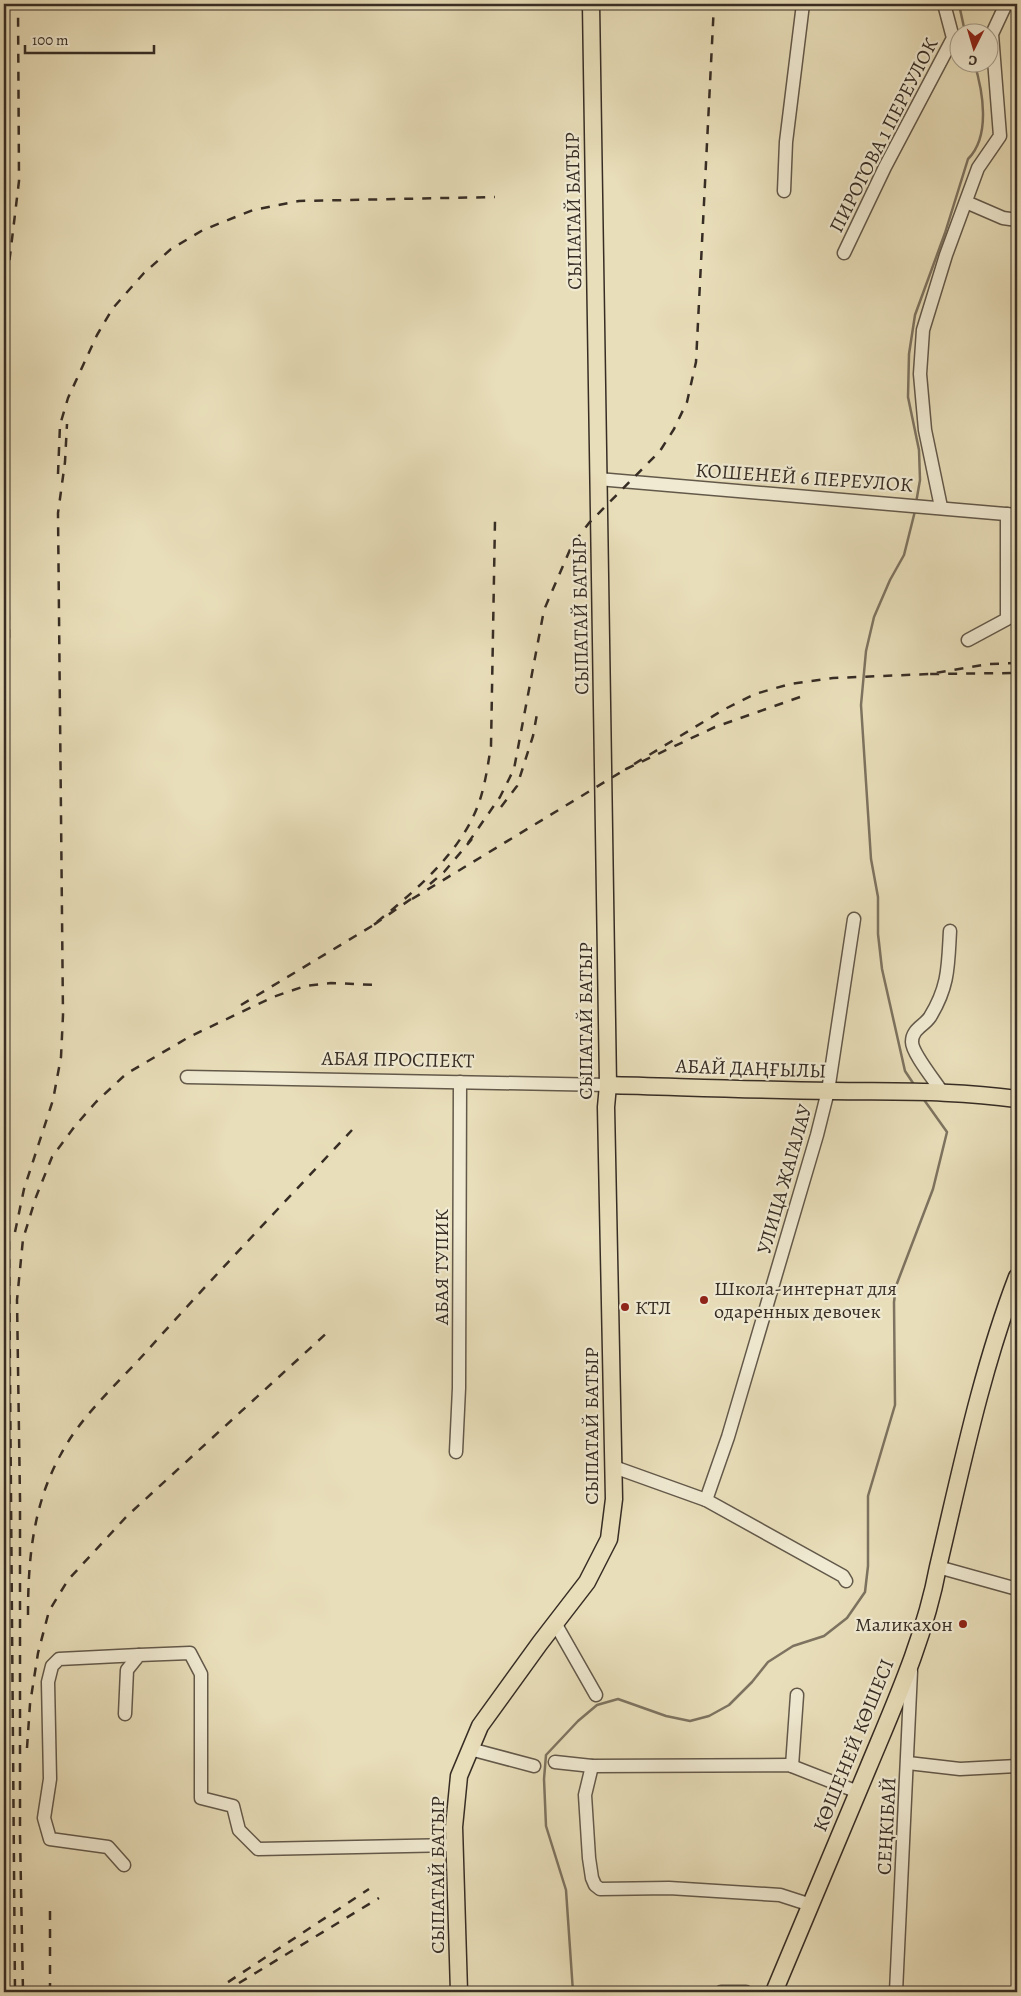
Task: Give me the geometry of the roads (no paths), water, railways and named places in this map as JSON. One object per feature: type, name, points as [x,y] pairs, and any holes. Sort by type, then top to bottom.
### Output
[{"type":"main road","name":"СЫПАТАЙ БАТЫР","points":[[459,1992],[454,1827],[459,1776],[480,1726],[587,1582],[609,1539],[614,1499],[606,1107],[608,1085],[603,686],[591,4]]},
{"type":"main road","name":"АБАЙ ДАҢҒЫЛЫ","points":[[608,1085],[940,1092]]},
{"type":"main road","points":[[940,1092],[974,1093],[1017,1099]]},
{"type":"main road","name":"КӨШЕНЕЙ КӨШЕСІ","points":[[774,1992],[911,1660],[932,1598],[982,1383],[999,1324],[1017,1277]]},
{"type":"street","points":[[784,191],[786,142],[804,4]]},
{"type":"street","name":"ПИРОГОВА 1 ПЕРЕУЛОК","points":[[844,253],[885,167],[953,38],[944,4]]},
{"type":"street","points":[[941,507],[925,430],[920,374],[923,330],[946,255],[978,168],[1000,136],[998,90],[992,34],[1006,4]]},
{"type":"street","points":[[966,202],[1003,218],[1017,220]]},
{"type":"street","name":"КОШЕНЕЙ 6 ПЕРЕУЛОК","points":[[598,479],[1012,514],[1007,620],[968,640]]},
{"type":"street","name":"УЛИЦА ЖАГАЛАУ","points":[[706,1500],[728,1437],[828,1091],[854,919]]},
{"type":"street","points":[[940,1092],[915,1053],[912,1042],[914,1033],[930,1017],[946,984],[950,931]]},
{"type":"street","name":"АБАЯ ПРОСПЕКТ","points":[[187,1077],[608,1085]]},
{"type":"street","name":"АБАЯ ТУПИК","points":[[456,1452],[459,1378],[460,1082]]},
{"type":"street","points":[[614,1467],[706,1500],[843,1576],[846,1581]]},
{"type":"street","points":[[938,1567],[1017,1589]]},
{"type":"street","points":[[555,1623],[596,1695]]},
{"type":"street","points":[[124,1865],[108,1847],[50,1839],[44,1818],[50,1779],[48,1682],[52,1666],[59,1658],[190,1653],[201,1674],[201,1798],[233,1806],[239,1830],[258,1849],[455,1845]]},
{"type":"street","points":[[125,1714],[127,1670],[139,1655]]},
{"type":"street","name":"СЕҢКІБАЙ","points":[[896,1992],[908,1764],[911,1660]]},
{"type":"street","points":[[792,1766],[797,1695]]},
{"type":"street","points":[[470,1749],[534,1766]]},
{"type":"street","points":[[555,1762],[592,1766],[792,1766],[858,1792]]},
{"type":"street","points":[[908,1764],[960,1769],[1017,1766]]},
{"type":"street","points":[[592,1766],[586,1795],[589,1858],[592,1878],[595,1885],[600,1889],[669,1888],[780,1895],[810,1905]]},
{"type":"street","points":[[721,1992],[746,1992]]},
{"type":"waterway","points":[[956,4],[960,9],[963,22]]},
{"type":"waterway","points":[[916,503],[920,480],[919,450],[908,397],[909,354],[915,315],[945,233],[968,159],[980,138],[983,113],[976,72]]},
{"type":"waterway","points":[[915,511],[904,555],[890,580],[874,617],[866,651],[861,705],[871,859],[878,897],[878,934],[882,969],[905,1071],[915,1086]]},
{"type":"waterway","points":[[573,1992],[566,1890],[546,1826],[544,1779],[546,1755],[578,1721],[597,1705],[618,1699],[666,1716],[690,1721],[709,1716],[729,1705],[752,1682],[768,1662],[793,1646],[824,1636],[847,1618],[865,1592],[868,1566],[868,1496],[895,1405],[894,1302],[896,1286],[933,1189],[947,1132],[922,1097]]},
{"type":"railway","points":[[6,4],[6,237]]},
{"type":"railway","points":[[9,638],[6,289],[19,181],[18,4]]},
{"type":"railway","points":[[468,843],[500,797],[514,769],[544,610],[572,545],[589,523],[660,451],[674,429],[687,402],[696,362],[714,4]]},
{"type":"railway","points":[[58,474],[60,425],[68,398],[97,335],[113,308],[144,273],[171,249],[203,230],[253,210],[299,201],[495,197]]},
{"type":"railway","points":[[15,1232],[24,1189],[53,1100],[61,1057],[63,1015],[58,513],[65,462],[67,424]]},
{"type":"railway","points":[[411,899],[372,926],[415,890],[442,863],[464,833],[480,800],[491,746],[495,521]]},
{"type":"railway","points":[[4,629],[15,1992]]},
{"type":"railway","points":[[1017,663],[989,664],[929,674],[1017,673]]},
{"type":"railway","points":[[800,697],[715,727],[626,769],[723,710],[755,694],[790,684],[833,678],[929,674]]},
{"type":"railway","points":[[501,807],[517,786],[533,736],[537,714]]},
{"type":"railway","points":[[412,899],[626,769]]},
{"type":"railway","points":[[430,884],[444,872],[472,839]]},
{"type":"railway","points":[[241,1005],[372,926]]},
{"type":"railway","points":[[20,1826],[20,1499],[17,1300],[23,1239],[36,1197],[52,1157],[96,1102],[126,1074],[189,1037],[273,997],[305,986],[331,983],[376,985]]},
{"type":"railway","points":[[28,1615],[29,1573],[38,1512],[52,1473],[69,1440],[89,1413],[352,1130]]},
{"type":"railway","points":[[27,1748],[30,1704],[38,1653],[49,1611],[68,1580],[127,1516],[330,1330]]},
{"type":"railway","points":[[4,1818],[6,1992]]},
{"type":"railway","points":[[20,1835],[23,1992]]},
{"type":"railway","points":[[213,1992],[369,1889]]},
{"type":"railway","points":[[239,1983],[379,1898]]},
{"type":"railway","points":[[50,1907],[50,1992]]},
{"type":"place","name":"Школа-интернат для одаренных девочек","points":[[704,1300]]},
{"type":"place","name":"КТЛ","points":[[625,1307]]},
{"type":"place","name":"Маликахон","points":[[963,1624]]}]
